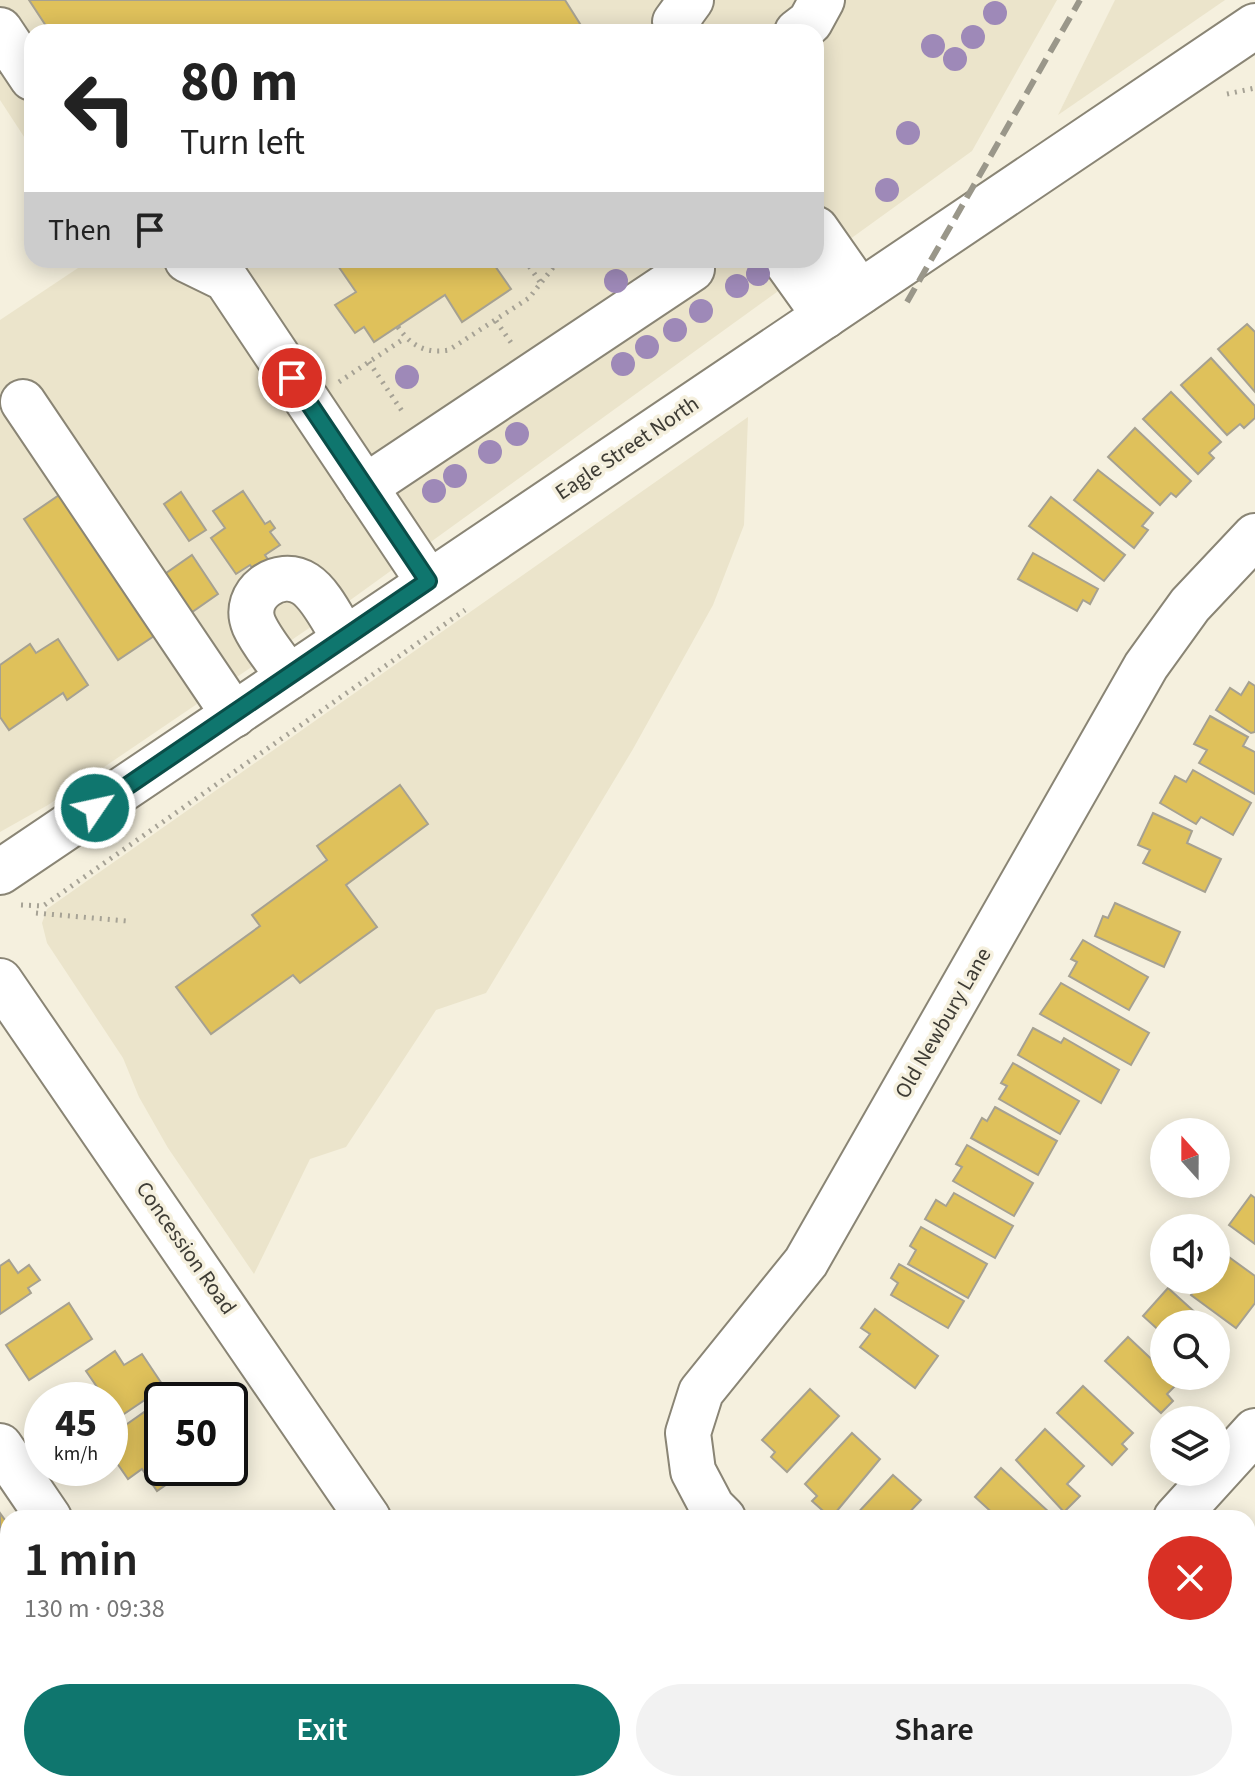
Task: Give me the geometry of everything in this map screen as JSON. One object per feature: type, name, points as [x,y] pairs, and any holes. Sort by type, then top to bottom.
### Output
[{"type":"main road","points":[[807,24],[822,0]]},
{"type":"main road","name":"Eagle Street North","points":[[0,872],[1255,26]]},
{"type":"main road","points":[[0,30],[24,66]]},
{"type":"main road","points":[[824,240],[860,292]]},
{"type":"main road","points":[[203,268],[226,279],[428,581]]},
{"type":"main road","points":[[365,487],[687,268]]},
{"type":"main road","points":[[791,268],[825,316]]},
{"type":"main road","points":[[23,402],[234,715]]},
{"type":"main road","name":"Old Newbury Lane","points":[[715,1510],[693,1471],[688,1433],[701,1392],[806,1262],[1146,666],[1190,605],[1255,536]]},
{"type":"main road","points":[[289,677],[254,624],[254,602],[267,584],[289,578],[310,587],[345,639]]},
{"type":"main road","name":"Concession Road","points":[[0,981],[363,1510]]},
{"type":"main road","points":[[1183,1510],[1255,1431]]},
{"type":"main road","points":[[0,1446],[44,1510]]},
{"type":"path","points":[[530,268],[542,285]]},
{"type":"path","points":[[398,327],[405,338],[426,350],[449,350],[496,321],[542,285],[554,268]]},
{"type":"path","points":[[496,321],[509,340]]},
{"type":"path","points":[[341,382],[405,338]]},
{"type":"path","points":[[369,362],[408,420]]},
{"type":"path","points":[[36,913],[127,921]]},
{"type":"shaded area","points":[[0,0],[1057,0],[972,151],[824,258],[824,24],[24,24],[24,137],[0,100]]},
{"type":"shaded area","points":[[1115,0],[1225,0],[1058,115]]},
{"type":"shaded area","points":[[78,268],[810,268],[349,601],[48,805],[0,832],[0,320]]},
{"type":"shaded area","points":[[748,417],[744,525],[713,605],[633,749],[486,993],[436,1010],[346,1147],[310,1159],[254,1274],[168,1148],[139,1097],[123,1058],[47,943],[42,923],[47,909]]},
{"type":"building","points":[[29,0],[565,0],[580,24],[45,24]]},
{"type":"building","points":[[340,268],[496,268],[511,289],[462,322],[445,295],[374,342],[364,327],[355,333],[335,305],[356,292]]},
{"type":"building","points":[[1247,324],[1255,332],[1255,392],[1218,349]]},
{"type":"building","points":[[1211,358],[1255,406],[1255,418],[1244,428],[1240,424],[1227,435],[1181,385]]},
{"type":"building","points":[[1171,392],[1221,442],[1209,453],[1214,458],[1198,474],[1143,419]]},
{"type":"building","points":[[1135,428],[1191,481],[1176,497],[1171,493],[1160,505],[1108,457]]},
{"type":"building","points":[[1098,470],[1153,513],[1142,526],[1148,530],[1134,548],[1074,500]]},
{"type":"building","points":[[68,489],[163,630],[118,660],[24,519]]},
{"type":"building","points":[[243,491],[265,524],[270,521],[275,528],[270,532],[280,545],[265,555],[271,564],[256,573],[250,565],[236,574],[211,538],[225,528],[213,511]]},
{"type":"building","points":[[181,492],[206,530],[189,541],[164,504]]},
{"type":"building","points":[[1051,497],[1125,555],[1104,581],[1029,526]]},
{"type":"building","points":[[1033,553],[1098,589],[1090,604],[1083,600],[1077,611],[1018,579]]},
{"type":"building","points":[[192,555],[218,594],[185,617],[159,578]]},
{"type":"building","points":[[58,639],[88,685],[67,700],[63,693],[9,730],[0,717],[0,665],[30,644],[36,653]]},
{"type":"building","points":[[1249,682],[1255,686],[1255,732],[1251,733],[1216,710],[1230,688],[1241,695]]},
{"type":"building","points":[[1210,716],[1248,737],[1243,746],[1255,752],[1255,794],[1199,763],[1207,750],[1194,744]]},
{"type":"building","points":[[1193,770],[1251,803],[1233,835],[1201,817],[1196,824],[1160,803],[1175,776],[1186,782]]},
{"type":"building","points":[[400,785],[428,824],[346,885],[377,927],[300,983],[293,975],[211,1034],[176,987],[260,926],[252,915],[327,860],[317,846]]},
{"type":"building","points":[[1153,813],[1192,831],[1187,843],[1221,859],[1205,892],[1143,863],[1150,850],[1138,845]]},
{"type":"building","points":[[1115,903],[1180,932],[1164,967],[1095,936],[1103,916],[1108,918]]},
{"type":"building","points":[[1083,940],[1148,977],[1129,1010],[1069,976],[1077,962],[1071,959]]},
{"type":"building","points":[[1061,983],[1149,1033],[1131,1065],[1040,1014]]},
{"type":"building","points":[[1033,1028],[1061,1043],[1064,1038],[1119,1070],[1101,1103],[1018,1055]]},
{"type":"building","points":[[1013,1063],[1079,1101],[1060,1134],[999,1099],[1007,1086],[1001,1083]]},
{"type":"building","points":[[995,1107],[1057,1141],[1038,1175],[971,1138],[982,1118],[987,1121]]},
{"type":"building","points":[[967,1145],[1033,1183],[1014,1216],[953,1181],[962,1167],[956,1164]]},
{"type":"building","points":[[954,1193],[1013,1226],[995,1258],[925,1219],[936,1200],[946,1206]]},
{"type":"building","points":[[1251,1195],[1255,1198],[1255,1244],[1230,1224]]},
{"type":"building","points":[[921,1227],[987,1264],[968,1298],[908,1264],[916,1250],[910,1246]]},
{"type":"building","points":[[1230,1258],[1255,1276],[1255,1303],[1236,1328],[1230,1324],[1230,1310],[1211,1310],[1191,1295],[1230,1294]]},
{"type":"building","points":[[9,1260],[18,1273],[29,1265],[40,1280],[28,1288],[31,1293],[0,1314],[0,1266]]},
{"type":"building","points":[[899,1264],[964,1301],[948,1328],[891,1295],[898,1283],[891,1278]]},
{"type":"building","points":[[1163,1294],[1175,1294],[1192,1310],[1150,1310],[1150,1322],[1143,1316]]},
{"type":"building","points":[[69,1303],[92,1339],[29,1380],[6,1345]]},
{"type":"building","points":[[875,1309],[938,1356],[915,1388],[860,1347],[870,1334],[861,1328]]},
{"type":"building","points":[[1128,1337],[1150,1358],[1150,1390],[1171,1390],[1167,1394],[1173,1401],[1168,1406],[1153,1406],[1105,1361]]},
{"type":"building","points":[[115,1351],[124,1365],[142,1354],[161,1382],[144,1382],[144,1400],[128,1411],[128,1382],[94,1382],[86,1371]]},
{"type":"building","points":[[1083,1386],[1133,1433],[1122,1444],[1127,1449],[1112,1465],[1057,1413]]},
{"type":"building","points":[[810,1389],[839,1416],[787,1472],[771,1457],[775,1452],[762,1440]]},
{"type":"building","points":[[144,1412],[144,1472],[142,1469],[128,1479],[128,1423]]},
{"type":"building","points":[[1045,1429],[1084,1466],[1067,1484],[1080,1496],[1062,1510],[1016,1460]]},
{"type":"building","points":[[852,1433],[880,1459],[838,1510],[822,1510],[812,1501],[817,1496],[805,1484]]},
{"type":"building","points":[[1001,1468],[1047,1510],[989,1510],[975,1497]]},
{"type":"building","points":[[893,1475],[921,1500],[912,1510],[860,1510]]},
{"type":"railway","points":[[907,302],[1080,0]]},
{"type":"route","points":[[95,808],[428,581],[292,378]]}]
